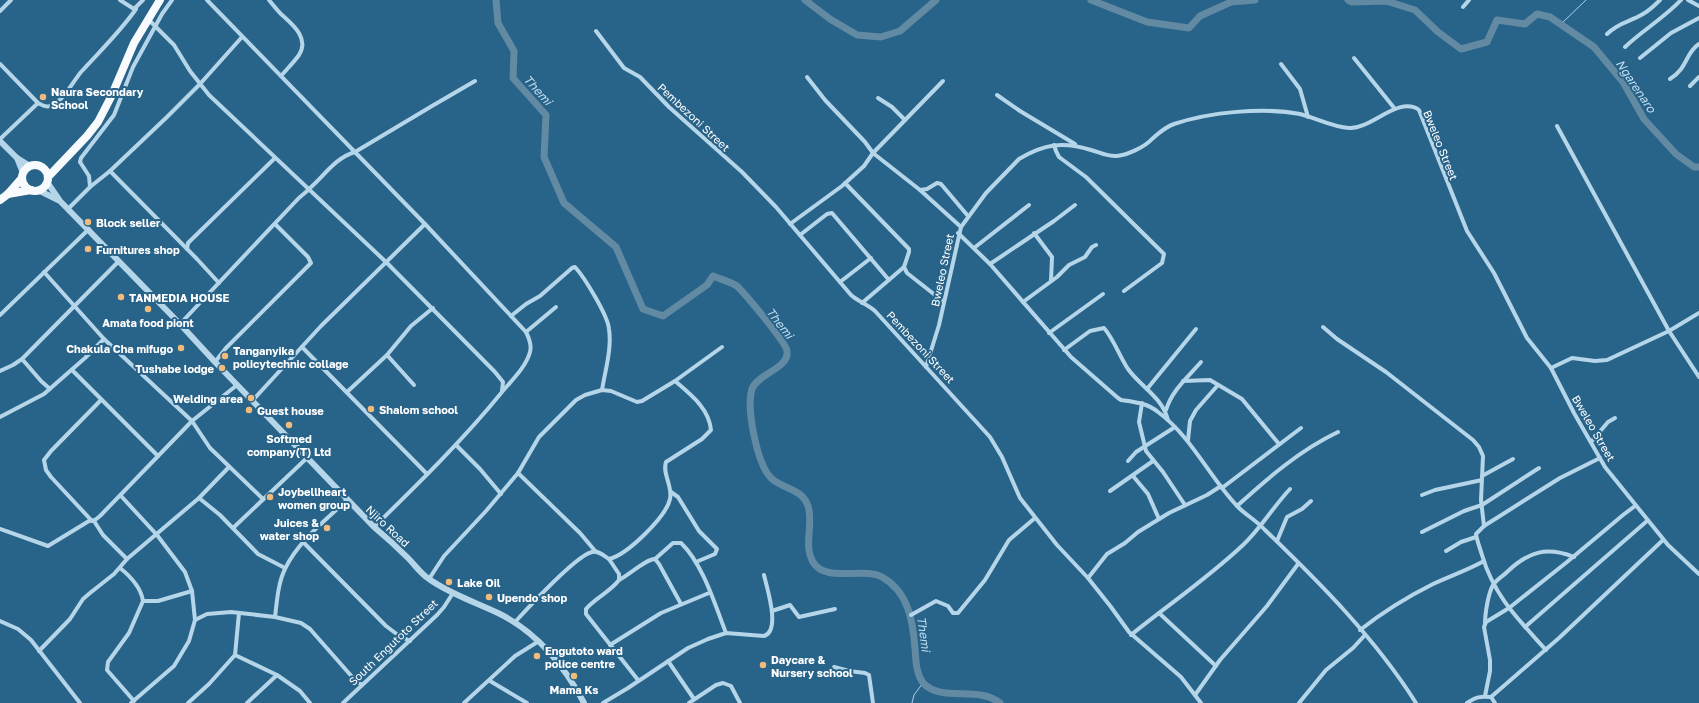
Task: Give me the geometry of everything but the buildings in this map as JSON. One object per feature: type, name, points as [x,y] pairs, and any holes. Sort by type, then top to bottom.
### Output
[{"type":"main road","points":[[8,194],[42,188],[60,164],[88,136],[98,122],[111,97],[134,43],[147,18],[160,0]]},
{"type":"main road","points":[[0,200],[8,194],[30,166],[60,164]]},
{"type":"main road","points":[[40,166],[46,170],[48,179]]},
{"type":"main road","points":[[23,176],[25,185],[35,190]]},
{"type":"street","points":[[0,11],[11,0]]},
{"type":"street","points":[[120,0],[131,8],[136,9]]},
{"type":"street","points":[[0,64],[38,103],[46,107],[50,106],[57,102],[80,73],[124,26],[143,0]]},
{"type":"street","points":[[90,187],[89,176],[80,162],[81,158],[114,115],[133,67],[162,14],[172,0]]},
{"type":"street","points":[[207,0],[426,224],[526,332],[531,344],[528,356],[516,375],[489,409],[456,445],[374,527]]},
{"type":"street","points":[[269,0],[276,9],[297,28],[301,36],[302,43],[300,54],[281,76]]},
{"type":"street","points":[[1463,7],[1469,0]]},
{"type":"street","points":[[1607,34],[1615,26],[1642,15],[1652,9],[1660,0]]},
{"type":"street","points":[[1625,47],[1643,30],[1664,16],[1681,0]]},
{"type":"street","points":[[1688,0],[1699,6]]},
{"type":"street","points":[[147,18],[174,44],[190,71],[221,108],[310,189],[386,262],[495,372],[503,384],[502,393]]},
{"type":"street","points":[[1640,58],[1671,33],[1699,18]]},
{"type":"street","name":"Pembezoni Street","points":[[596,31],[624,68],[640,77],[776,207],[851,295],[875,311],[990,437],[1002,457],[1020,498],[1035,518],[1112,607],[1131,636],[1180,676],[1201,703]]},
{"type":"street","points":[[68,209],[90,187],[110,171],[200,84],[242,37]]},
{"type":"street","points":[[1670,79],[1682,70],[1693,49],[1699,44]]},
{"type":"street","points":[[1354,58],[1396,109]]},
{"type":"street","points":[[1281,64],[1300,89],[1308,117]]},
{"type":"street","points":[[807,77],[825,100],[865,142],[873,153],[920,190],[961,228]]},
{"type":"street","points":[[1690,86],[1699,77]]},
{"type":"street","points":[[180,324],[296,201],[338,160],[355,152],[475,81]]},
{"type":"street","points":[[790,224],[845,183],[864,166],[873,153],[943,81]]},
{"type":"street","points":[[997,95],[1020,111],[1077,145]]},
{"type":"street","points":[[878,98],[892,107],[905,120]]},
{"type":"street","points":[[30,166],[17,158],[0,140],[38,103]]},
{"type":"street","name":"Bweleo Street","points":[[926,367],[934,345],[958,233],[968,216],[986,193],[1019,159],[1035,150],[1064,144],[1077,145],[1114,156],[1120,156],[1147,143],[1162,130],[1173,124],[1231,113],[1268,110],[1284,111],[1340,127],[1354,129],[1396,109],[1411,106],[1419,110],[1467,231],[1494,273],[1527,338],[1551,368],[1574,413],[1605,467],[1663,540],[1677,555],[1699,574]]},
{"type":"street","points":[[1557,126],[1669,332],[1699,377]]},
{"type":"street","points":[[1054,145],[1059,156],[1086,177],[1164,254],[1162,263],[1124,291]]},
{"type":"street","points":[[17,158],[23,176]]},
{"type":"street","points":[[187,249],[188,243],[275,158]]},
{"type":"street","points":[[110,171],[219,283]]},
{"type":"street","name":"Njiro Road","points":[[48,179],[60,201],[89,229],[236,385],[253,400],[374,527],[390,540],[429,579],[453,593],[515,622],[540,641],[563,668],[584,703]]},
{"type":"street","points":[[845,183],[909,249],[904,266],[862,303]]},
{"type":"street","points":[[920,190],[927,189],[937,183],[941,184],[968,216]]},
{"type":"street","name":"Njiro Road","points":[[35,190],[60,201]]},
{"type":"street","points":[[974,248],[1029,205]]},
{"type":"street","points":[[990,264],[1075,205]]},
{"type":"street","points":[[800,235],[827,214],[832,213],[889,280]]},
{"type":"street","points":[[215,362],[226,348],[311,264],[308,257],[275,224]]},
{"type":"street","points":[[253,400],[321,326],[426,224]]},
{"type":"street","points":[[0,316],[89,229]]},
{"type":"street","points":[[958,233],[990,264],[1080,367],[1122,400],[1148,405],[1168,420],[1188,440],[1237,506],[1262,526],[1298,564],[1323,587],[1365,635],[1404,684],[1416,703]]},
{"type":"street","points":[[1034,233],[1052,257],[1051,280]]},
{"type":"street","points":[[1023,302],[1069,265],[1085,257],[1092,247],[1096,245]]},
{"type":"street","points":[[840,282],[871,258]]},
{"type":"street","points":[[0,371],[13,365],[22,358],[119,261]]},
{"type":"street","points":[[904,266],[905,271],[911,277],[944,302]]},
{"type":"street","points":[[511,316],[526,304],[536,299],[567,272],[575,267],[590,290],[609,328],[610,338],[602,390]]},
{"type":"street","points":[[44,272],[104,339],[174,407],[192,421],[210,448],[263,499]]},
{"type":"street","points":[[1049,333],[1103,294]]},
{"type":"street","points":[[526,332],[556,307]]},
{"type":"street","points":[[347,392],[387,355],[411,326],[433,308]]},
{"type":"street","points":[[1551,368],[1572,358],[1595,362],[1607,360],[1669,332],[1699,313]]},
{"type":"street","points":[[1323,327],[1337,339],[1386,372],[1473,440],[1482,452],[1482,505],[1484,526]]},
{"type":"street","points":[[1064,350],[1090,332],[1104,328],[1129,370],[1166,410],[1168,420]]},
{"type":"street","points":[[1147,389],[1196,329]]},
{"type":"street","points":[[0,417],[32,402],[50,389],[104,339]]},
{"type":"street","points":[[302,347],[427,474]]},
{"type":"street","points":[[429,579],[444,556],[486,511],[518,473],[536,442],[553,422],[576,400],[585,394],[602,390],[611,391],[639,402],[675,381],[722,347]]},
{"type":"street","points":[[387,355],[414,385]]},
{"type":"street","points":[[22,358],[41,381],[50,389]]},
{"type":"street","points":[[1166,410],[1171,396],[1201,362]]},
{"type":"street","points":[[72,370],[158,456]]},
{"type":"street","points":[[1184,381],[1210,380],[1242,399],[1279,444]]},
{"type":"street","points":[[609,559],[620,554],[647,532],[664,511],[670,499],[671,492],[665,470],[666,462],[706,436],[710,431],[711,428],[701,406],[675,381]]},
{"type":"street","points":[[0,529],[48,546],[93,521],[121,496],[192,421],[236,385]]},
{"type":"street","points":[[1188,440],[1190,420],[1196,410],[1218,385]]},
{"type":"street","points":[[101,400],[51,451],[45,458],[44,463],[46,470],[51,477],[93,521],[103,535],[127,559]]},
{"type":"street","points":[[1142,404],[1139,422],[1144,447],[1185,505]]},
{"type":"street","points":[[1591,442],[1608,422],[1614,418]]},
{"type":"street","points":[[1128,461],[1132,455],[1175,427]]},
{"type":"street","points":[[1088,578],[1110,552],[1125,544],[1135,534],[1159,519],[1222,487],[1301,428]]},
{"type":"street","points":[[1237,506],[1282,467],[1310,447],[1338,432]]},
{"type":"street","points":[[456,445],[501,494]]},
{"type":"street","points":[[233,528],[308,457]]},
{"type":"street","points":[[1546,650],[1509,608],[1493,585],[1476,537],[1479,530],[1484,526],[1560,478],[1600,458]]},
{"type":"street","points":[[1422,495],[1435,490],[1482,478],[1513,459]]},
{"type":"street","points":[[1110,491],[1153,461]]},
{"type":"street","points":[[39,651],[70,619],[83,599],[120,568],[127,559],[199,498],[229,467]]},
{"type":"street","points":[[1422,532],[1464,511],[1482,505],[1539,468]]},
{"type":"street","points":[[518,473],[580,533],[596,552],[609,559],[620,574],[619,580]]},
{"type":"street","points":[[1133,476],[1148,494],[1159,519]]},
{"type":"street","points":[[1131,636],[1222,564],[1262,526],[1275,506],[1290,489]]},
{"type":"street","points":[[671,492],[678,497],[699,531],[717,549],[715,554],[696,562]]},
{"type":"street","points":[[120,568],[129,575],[135,583],[143,601],[129,633],[108,662],[107,670],[132,702],[174,666],[188,641],[195,620],[192,591],[185,572],[157,535],[121,496]]},
{"type":"street","points":[[199,498],[210,506],[258,554],[285,568]]},
{"type":"street","points":[[275,617],[280,585],[285,568],[304,543],[348,500]]},
{"type":"street","points":[[1277,542],[1288,518],[1311,501]]},
{"type":"street","points":[[1485,625],[1574,557],[1635,506]]},
{"type":"street","points":[[911,615],[936,601],[948,606],[953,613],[958,613],[980,588],[1009,540],[1035,518]]},
{"type":"street","points":[[1525,627],[1647,521]]},
{"type":"street","points":[[1446,551],[1461,542],[1476,537]]},
{"type":"street","points":[[1490,697],[1546,650],[1663,540]]},
{"type":"street","points":[[638,680],[586,614],[586,609],[619,580],[633,572],[646,561],[655,559],[673,542],[681,543],[696,562],[726,633]]},
{"type":"street","points":[[304,543],[386,626],[398,635],[410,641]]},
{"type":"street","points":[[1485,696],[1490,671],[1490,660],[1485,625],[1486,612],[1493,585],[1518,562],[1533,553],[1553,551],[1574,557]]},
{"type":"street","points":[[515,622],[567,570],[584,556],[596,552]]},
{"type":"street","points":[[655,559],[680,604]]},
{"type":"street","points":[[1360,630],[1383,613],[1416,593],[1484,561]]},
{"type":"street","points":[[1195,694],[1220,660],[1267,606],[1298,564]]},
{"type":"street","points":[[603,703],[688,648],[714,636],[726,633],[768,635],[772,622],[772,611],[764,575]]},
{"type":"street","points":[[143,601],[158,601],[192,591]]},
{"type":"street","name":"South Engutoto Street","points":[[343,703],[441,610],[453,593]]},
{"type":"street","points":[[610,645],[644,623],[680,604],[709,593]]},
{"type":"street","points":[[772,611],[790,605],[799,617],[834,609]]},
{"type":"street","points":[[195,620],[207,614],[218,612],[275,617],[306,625],[354,679],[362,685]]},
{"type":"street","points":[[188,703],[214,680],[235,655],[239,613]]},
{"type":"street","points":[[1159,613],[1216,666]]},
{"type":"street","points":[[0,621],[7,623],[24,634],[80,703]]},
{"type":"street","points":[[1300,703],[1326,670],[1353,648],[1365,635]]},
{"type":"street","points":[[464,703],[490,681],[515,656],[540,641]]},
{"type":"street","points":[[235,655],[277,675],[300,691],[310,703]]},
{"type":"street","points":[[668,661],[694,699]]},
{"type":"street","points":[[834,667],[849,672],[865,673],[869,675],[873,703]]},
{"type":"street","points":[[247,703],[277,675]]},
{"type":"street","points":[[490,681],[527,703]]},
{"type":"street","points":[[689,703],[716,685],[723,683],[730,686],[740,703]]},
{"type":"street","points":[[1467,703],[1476,697],[1485,696],[1490,697],[1495,703]]},
{"type":"waterway","name":"Themi","points":[[496,0],[498,23],[514,51],[513,78],[546,115],[544,157],[564,203],[616,247],[643,309],[663,316],[707,285],[713,276],[737,286],[765,318],[785,346],[787,357],[784,362],[760,379],[752,389],[750,409],[757,449],[766,471],[776,482],[797,492],[805,500],[808,506],[810,513],[809,548],[813,562],[826,572],[874,574],[891,583],[904,599],[908,608],[913,628],[917,667],[923,683],[931,689],[940,692],[981,695],[1000,703]]},
{"type":"waterway","name":"Ngarenaro","points":[[805,0],[830,19],[857,35],[881,37],[900,31],[936,0]]},
{"type":"waterway","name":"Ngarenaro","points":[[1091,0],[1147,22],[1189,28],[1200,16],[1231,2],[1255,0]]},
{"type":"waterway","name":"Ngarenaro","points":[[1348,0],[1352,2],[1386,1],[1415,10],[1438,32],[1461,49],[1487,42],[1497,20],[1525,24],[1537,14],[1550,17],[1594,47],[1623,82],[1644,119],[1676,154],[1694,167],[1699,167]]},
{"type":"waterway","points":[[1561,24],[1586,0]]},
{"type":"waterway","points":[[912,703],[914,695],[923,683]]},
{"type":"place","name":"Naura Secondary School","points":[[43,97]]},
{"type":"place","name":"Block seller","points":[[88,222]]},
{"type":"place","name":"Furnitures shop","points":[[88,249]]},
{"type":"place","name":"TANMEDIA HOUSE","points":[[121,297]]},
{"type":"place","name":"Amata food piont","points":[[148,309]]},
{"type":"place","name":"Chakula Cha mifugo","points":[[181,348]]},
{"type":"place","name":"Tanganyika policytechnic collage","points":[[225,356]]},
{"type":"place","name":"Tushabe lodge","points":[[222,368]]},
{"type":"place","name":"Welding area","points":[[251,398]]},
{"type":"place","name":"Shalom school","points":[[371,409]]},
{"type":"place","name":"Guest house","points":[[249,410]]},
{"type":"place","name":"Softmed company(T) Ltd","points":[[289,425]]},
{"type":"place","name":"Joybellheart women group","points":[[270,497]]},
{"type":"place","name":"Juices & water shop","points":[[327,528]]},
{"type":"place","name":"Lake Oil","points":[[449,582]]},
{"type":"place","name":"Upendo shop","points":[[489,597]]},
{"type":"place","name":"Engutoto ward police centre","points":[[537,656]]},
{"type":"place","name":"Daycare & Nursery school","points":[[763,665]]},
{"type":"place","name":"Mama Ks","points":[[574,676]]}]
